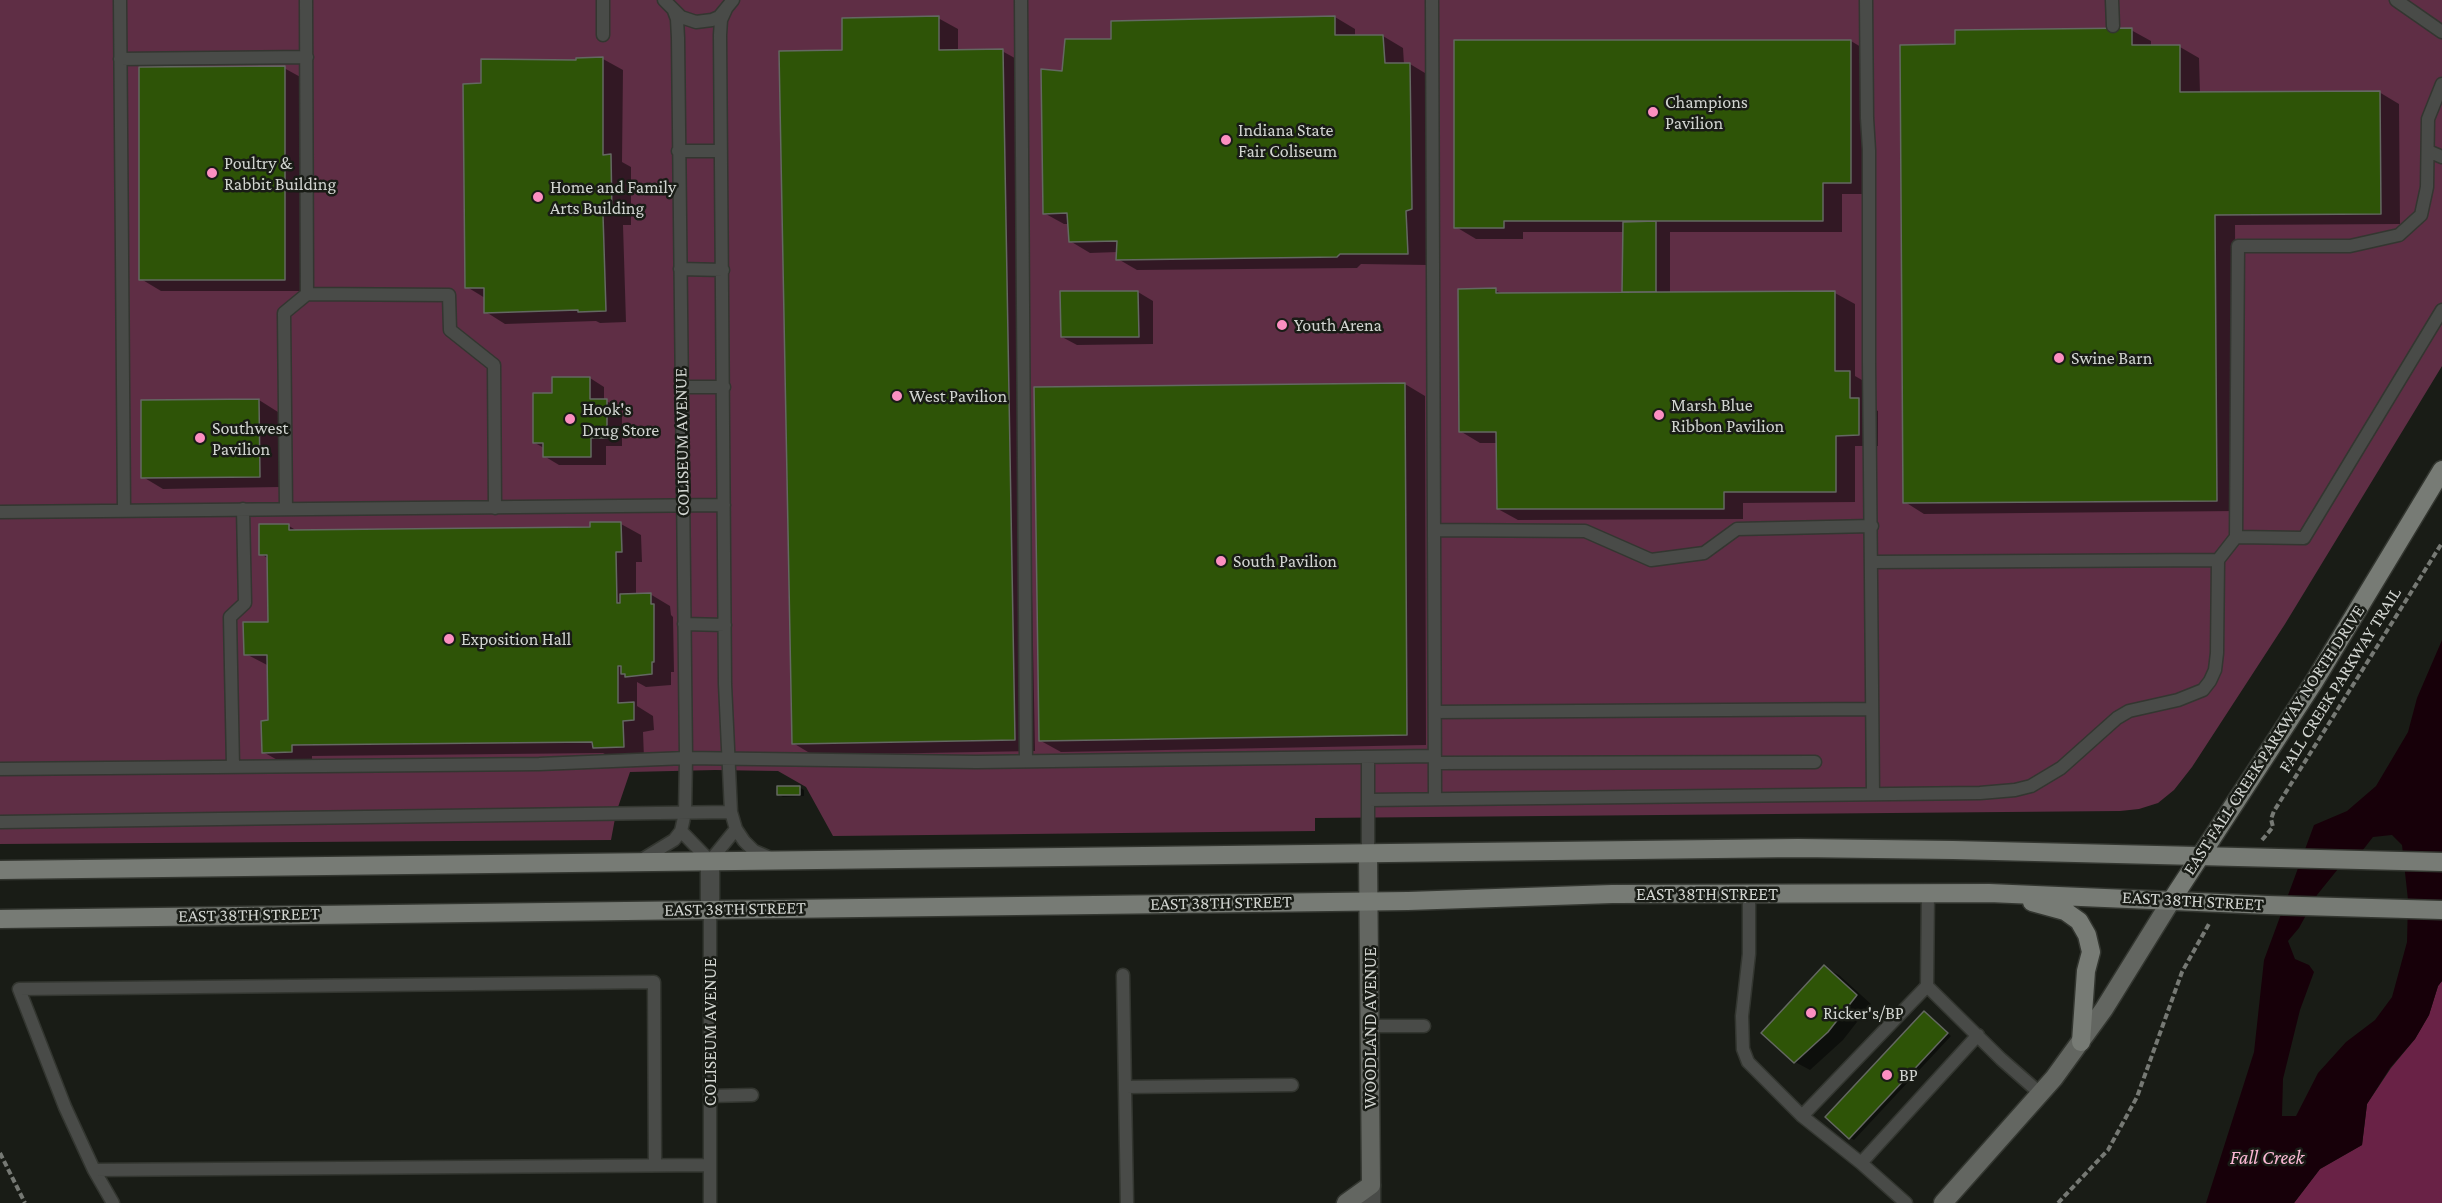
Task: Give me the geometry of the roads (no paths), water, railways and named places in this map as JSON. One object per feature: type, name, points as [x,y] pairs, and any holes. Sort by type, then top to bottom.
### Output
[{"type":"main road","name":"EAST FALL CREEK PARKWAY NORTH DRIVE","points":[[1943,1203],[2042,1095],[2081,1042],[2198,857],[2314,682],[2442,470]]},
{"type":"main road","points":[[0,870],[1810,849],[1953,850],[2442,862]]},
{"type":"main road","name":"WOODLAND AVENUE","points":[[1368,854],[1371,1194]]},
{"type":"main road","name":"EAST 38TH STREET","points":[[0,919],[1369,902],[1612,894],[1749,893],[1989,893],[2442,910]]},
{"type":"main road","points":[[1989,893],[2044,904],[2065,911],[2079,921],[2087,935],[2091,952],[2085,971],[2081,1042]]},
{"type":"main road","points":[[1346,1203],[1371,1194]]},
{"type":"street","name":"COLISEUM AVENUE","points":[[710,861],[710,909]]},
{"type":"lane","points":[[120,0],[124,510]]},
{"type":"lane","points":[[306,0],[307,294]]},
{"type":"lane","points":[[603,0],[603,34]]},
{"type":"lane","points":[[664,0],[687,20],[704,22],[719,17],[729,5]]},
{"type":"lane","points":[[1021,0],[1026,761]]},
{"type":"lane","points":[[1432,0],[1435,799]]},
{"type":"lane","points":[[1866,0],[1873,794]]},
{"type":"lane","points":[[2112,0],[2113,26]]},
{"type":"lane","points":[[2396,0],[2442,32]]},
{"type":"lane","points":[[729,5],[721,20],[721,151],[725,625],[732,812],[736,829],[754,851],[763,856],[784,861]]},
{"type":"lane","name":"COLISEUM AVENUE","points":[[674,11],[678,38],[686,758],[685,813],[681,831]]},
{"type":"lane","points":[[120,59],[307,57]]},
{"type":"lane","points":[[1368,800],[1994,793],[2031,786],[2061,768],[2117,718],[2129,711],[2178,700],[2203,690],[2215,670],[2217,653],[2218,560],[2236,537],[2238,246],[2350,246],[2399,235],[2421,215],[2427,187],[2428,119],[2442,84]]},
{"type":"lane","points":[[678,151],[721,151]]},
{"type":"lane","points":[[2428,151],[2442,157]]},
{"type":"lane","points":[[680,269],[723,270]]},
{"type":"lane","points":[[286,509],[284,313],[307,294],[449,295],[450,330],[494,365],[495,508]]},
{"type":"lane","points":[[2236,537],[2304,537],[2442,310]]},
{"type":"lane","points":[[681,387],[724,387]]},
{"type":"lane","points":[[0,513],[724,504]]},
{"type":"lane","points":[[233,766],[230,617],[245,603],[243,509]]},
{"type":"lane","points":[[1435,530],[1585,531],[1651,560],[1704,553],[1737,530],[1872,526]]},
{"type":"lane","points":[[1872,562],[2218,560]]},
{"type":"lane","points":[[684,624],[725,625]]},
{"type":"lane","points":[[1435,712],[1872,710]]},
{"type":"lane","points":[[1368,757],[1368,854]]},
{"type":"lane","points":[[0,769],[539,764],[686,758],[1026,761],[1368,757],[1435,760],[1815,762]]},
{"type":"lane","points":[[0,822],[732,812]]},
{"type":"lane","points":[[630,862],[664,848],[681,831],[710,861],[736,829]]},
{"type":"lane","points":[[1749,893],[1749,954],[1742,1016],[1743,1048],[1748,1062],[1802,1116],[1861,1163],[1906,1203]]},
{"type":"lane","points":[[1802,1116],[1927,986],[1928,893]]},
{"type":"lane","name":"COLISEUM AVENUE","points":[[710,909],[710,1203]]},
{"type":"lane","points":[[1123,975],[1127,1203]]},
{"type":"lane","points":[[112,1203],[65,1107],[19,989],[654,982],[656,1165]]},
{"type":"lane","points":[[1927,986],[2001,1059],[2042,1095]]},
{"type":"lane","points":[[1370,1026],[1424,1026]]},
{"type":"lane","points":[[1861,1163],[1977,1035]]},
{"type":"lane","points":[[1125,1087],[1292,1085]]},
{"type":"lane","points":[[710,1096],[752,1095]]},
{"type":"lane","points":[[94,1170],[710,1166]]},
{"type":"water","name":"Fall Creek","points":[[2442,640],[2442,981],[2438,986],[2429,1015],[2415,1039],[2390,1068],[2367,1104],[2362,1145],[2320,1169],[2294,1203],[2206,1203],[2254,1052],[2264,960],[2314,825],[2347,811],[2376,786],[2408,732],[2417,698]],"holes":[[[2392,835],[2402,845],[2408,900],[2407,942],[2392,997],[2375,1020],[2346,1042],[2318,1073],[2296,1116],[2282,1116],[2283,1079],[2300,1010],[2314,972],[2309,965],[2295,959],[2288,941],[2299,928],[2317,895],[2342,864],[2359,855],[2373,837]]]},
{"type":"place","name":"Champions Pavilion","points":[[1653,112]]},
{"type":"place","name":"Indiana State Fair Coliseum","points":[[1226,140]]},
{"type":"place","name":"Poultry & Rabbit Building","points":[[212,173]]},
{"type":"place","name":"Home and Family Arts Building","points":[[538,197]]},
{"type":"place","name":"Youth Arena","points":[[1282,325]]},
{"type":"place","name":"Swine Barn","points":[[2059,358]]},
{"type":"place","name":"West Pavilion","points":[[897,396]]},
{"type":"place","name":"Marsh Blue Ribbon Pavilion","points":[[1659,415]]},
{"type":"place","name":"Hook's Drug Store","points":[[570,419]]},
{"type":"place","name":"Southwest Pavilion","points":[[200,438]]},
{"type":"place","name":"South Pavilion","points":[[1221,561]]},
{"type":"place","name":"Exposition Hall","points":[[449,639]]},
{"type":"place","name":"Ricker's/BP","points":[[1811,1013]]},
{"type":"place","name":"BP","points":[[1887,1075]]}]
